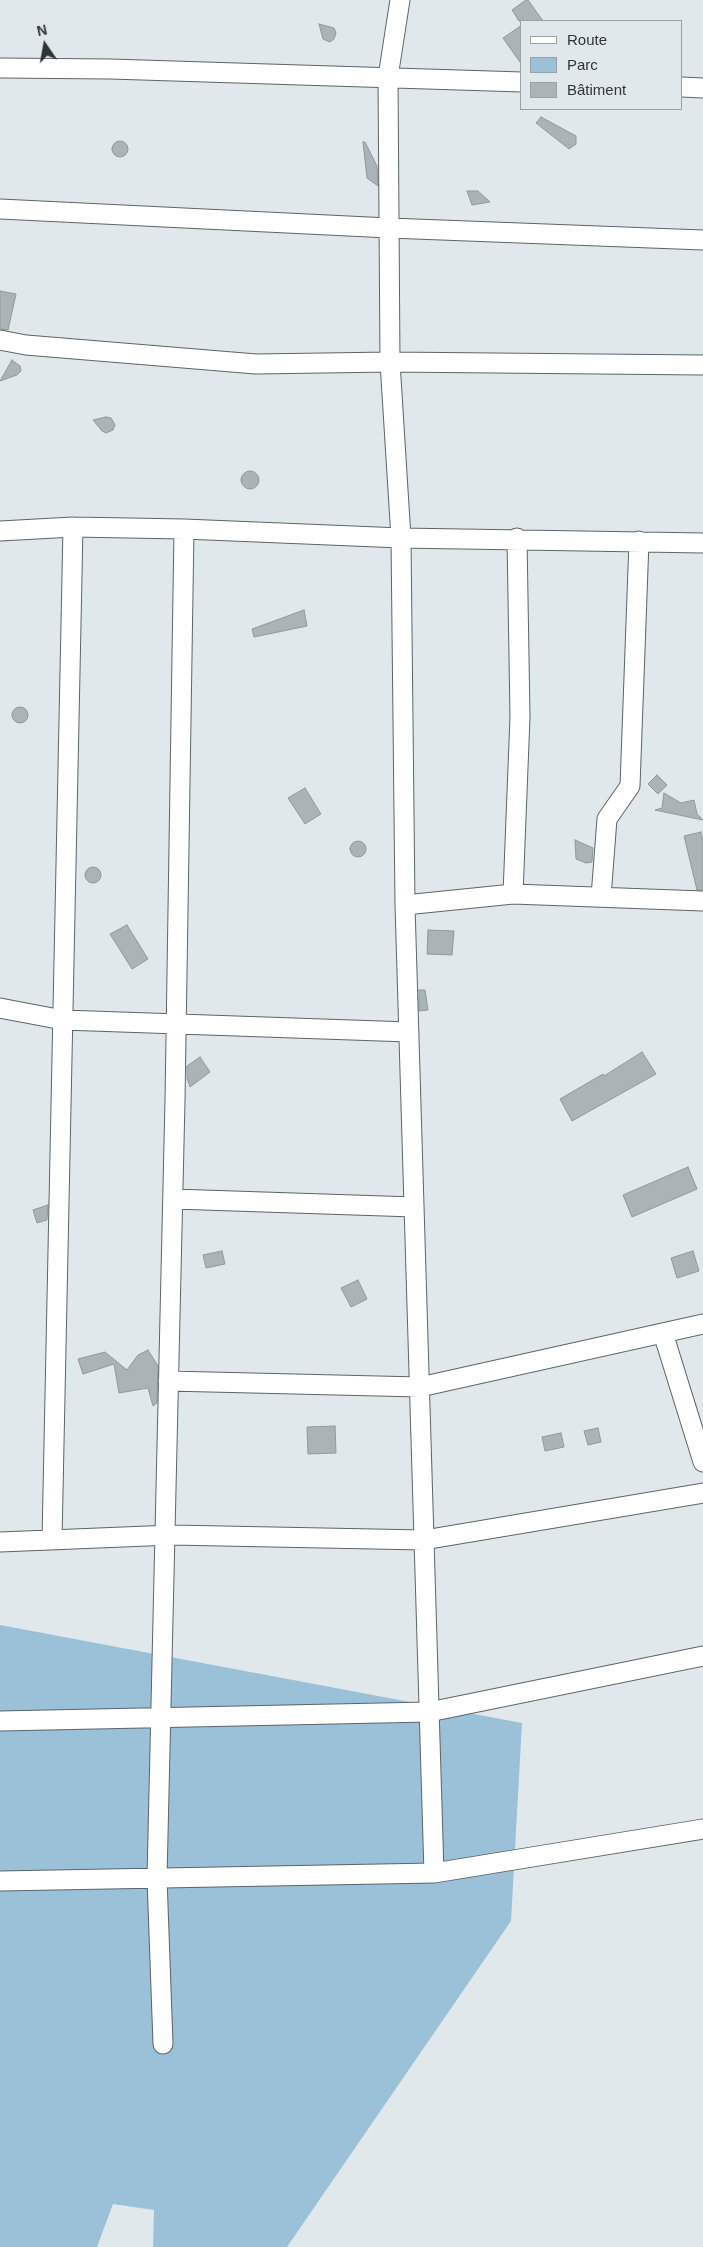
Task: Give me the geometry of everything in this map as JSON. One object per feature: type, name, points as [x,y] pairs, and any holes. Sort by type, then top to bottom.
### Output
[{"type":"street","points":[[400,0],[388,77],[390,362],[401,538],[405,905],[434,1873]]},
{"type":"street","points":[[0,68],[520,82]]},
{"type":"street","points":[[683,87],[703,88]]},
{"type":"street","points":[[0,209],[388,228],[703,240]]},
{"type":"street","points":[[0,340],[26,345],[256,364],[390,362],[703,365]]},
{"type":"street","points":[[52,1540],[73,527]]},
{"type":"street","points":[[0,531],[73,527],[184,529],[401,538],[518,538],[703,542]]},
{"type":"street","points":[[163,2044],[157,1878],[173,1199],[184,529]]},
{"type":"street","points":[[512,894],[520,717],[518,538]]},
{"type":"street","points":[[601,897],[607,819],[630,786],[639,541]]},
{"type":"street","points":[[405,905],[512,894],[703,901]]},
{"type":"street","points":[[0,1008],[63,1020],[409,1032]]},
{"type":"street","points":[[173,1199],[414,1207]]},
{"type":"street","points":[[168,1381],[420,1387],[703,1324]]},
{"type":"street","points":[[663,1333],[703,1462]]},
{"type":"street","points":[[0,1542],[165,1535],[424,1540],[703,1493]]},
{"type":"street","points":[[0,1722],[429,1712],[703,1656]]},
{"type":"street","points":[[0,1881],[434,1873],[703,1829]]},
{"type":"green space","points":[[0,1625],[522,1723],[511,1921],[287,2247],[153,2247],[154,2210],[113,2204],[97,2247],[0,2247]]},
{"type":"building","points":[[528,0],[542,20],[519,21],[512,10]]},
{"type":"building","points":[[319,24],[334,28],[336,33],[334,39],[330,42],[323,39]]},
{"type":"building","points":[[520,26],[520,62],[503,38]]},
{"type":"building","points":[[541,117],[576,136],[576,144],[569,149],[536,123]]},
{"type":"building","points":[[117,141],[123,141],[128,146],[126,155],[117,157],[112,152],[112,146]]},
{"type":"building","points":[[363,142],[365,142],[377,166],[378,186],[367,178]]},
{"type":"building","points":[[467,191],[478,191],[490,202],[472,205]]},
{"type":"building","points":[[0,291],[16,294],[8,330],[0,329]]},
{"type":"building","points":[[12,360],[20,366],[21,371],[17,375],[0,381]]},
{"type":"building","points":[[106,417],[111,418],[115,425],[113,430],[106,433],[93,420]]},
{"type":"building","points":[[250,471],[256,474],[259,480],[256,486],[250,489],[244,486],[241,480],[244,474]]},
{"type":"building","points":[[304,610],[307,626],[254,637],[252,629]]},
{"type":"building","points":[[17,707],[23,707],[28,712],[26,721],[17,723],[12,718],[12,712]]},
{"type":"building","points":[[657,775],[667,785],[658,794],[648,784]]},
{"type":"building","points":[[305,788],[321,814],[305,824],[288,798]]},
{"type":"building","points":[[664,793],[681,803],[694,800],[697,814],[703,820],[655,810],[662,808]]},
{"type":"building","points":[[701,832],[703,841],[703,890],[697,890],[684,836]]},
{"type":"building","points":[[575,840],[593,848],[592,862],[586,863],[576,859]]},
{"type":"building","points":[[358,841],[366,849],[358,857],[350,849]]},
{"type":"building","points":[[93,867],[99,869],[101,875],[99,881],[93,883],[87,881],[85,875],[87,869]]},
{"type":"building","points":[[127,925],[148,959],[132,969],[110,934]]},
{"type":"building","points":[[428,930],[454,931],[452,955],[427,954]]},
{"type":"building","points":[[419,990],[425,990],[428,1010],[419,1011]]},
{"type":"building","points":[[642,1052],[656,1074],[572,1121],[560,1099],[603,1074],[604,1076]]},
{"type":"building","points":[[200,1057],[210,1072],[190,1087],[187,1078],[187,1066]]},
{"type":"building","points":[[688,1167],[697,1189],[632,1217],[623,1195]]},
{"type":"building","points":[[48,1205],[47,1220],[37,1223],[33,1210]]},
{"type":"building","points":[[222,1251],[225,1264],[206,1268],[203,1255]]},
{"type":"building","points":[[693,1251],[699,1271],[677,1278],[671,1258]]},
{"type":"building","points":[[358,1280],[367,1299],[351,1307],[341,1288]]},
{"type":"building","points":[[148,1350],[158,1366],[157,1403],[153,1406],[148,1388],[119,1393],[114,1364],[83,1374],[78,1359],[105,1352],[127,1370],[138,1355]]},
{"type":"building","points":[[335,1426],[336,1453],[308,1454],[307,1427]]},
{"type":"building","points":[[598,1428],[601,1442],[588,1445],[584,1431]]},
{"type":"building","points":[[561,1433],[564,1447],[545,1451],[542,1437]]}]
